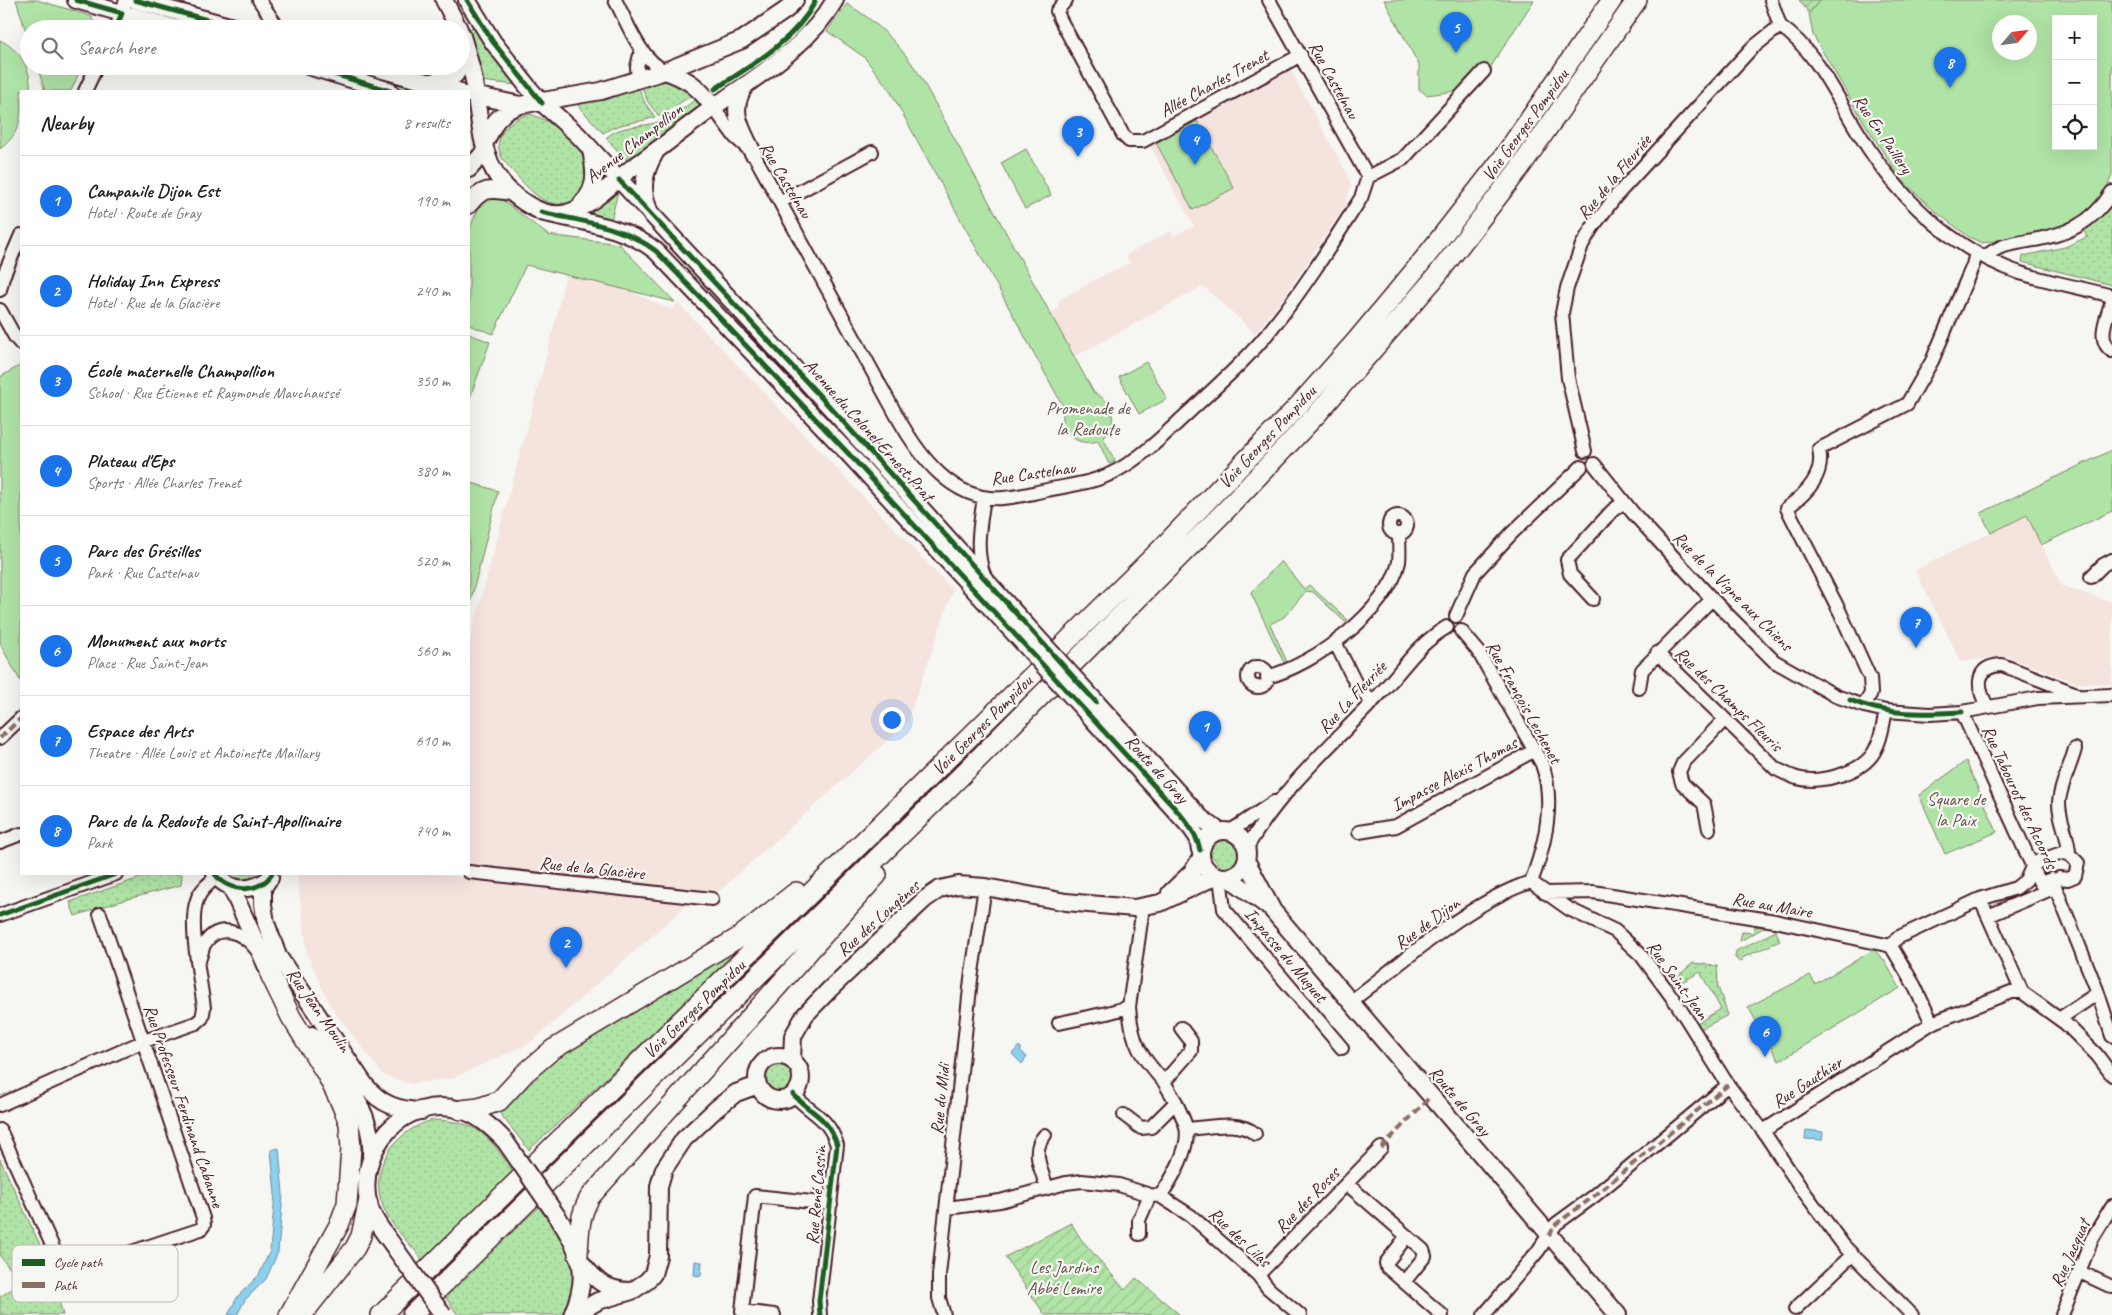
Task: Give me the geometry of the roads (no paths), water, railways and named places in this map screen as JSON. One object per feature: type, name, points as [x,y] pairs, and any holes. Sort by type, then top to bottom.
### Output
[{"type":"highway","name":"Voie Georges Pompidou","points":[[381,1315],[1158,552],[1299,405],[1356,341],[1420,264],[1502,159],[1612,0]]},
{"type":"highway","name":"Voie Georges Pompidou","points":[[412,1315],[965,772],[1227,509],[1372,353],[1434,279],[1519,169],[1637,0]]},
{"type":"highway","points":[[579,1258],[579,1225],[583,1210],[590,1197],[875,877],[965,772]]},
{"type":"highway","points":[[461,1110],[499,1101],[525,1073],[552,1050],[738,938],[824,869],[873,833]]},
{"type":"highway","points":[[270,974],[291,1017],[327,1075],[340,1101],[349,1123],[351,1148],[350,1178],[345,1211],[340,1225],[289,1315]]},
{"type":"highway","points":[[302,1315],[362,1236],[368,1204]]},
{"type":"main road","points":[[76,0],[124,6],[157,20]]},
{"type":"main road","points":[[135,0],[207,20]]},
{"type":"main road","points":[[444,0],[454,20]]},
{"type":"main road","points":[[467,0],[493,42],[542,102],[591,150],[594,166],[593,189],[577,208],[561,214],[541,212],[510,192],[494,171],[485,147],[472,95],[472,71],[470,64]]},
{"type":"main road","points":[[470,168],[485,147],[496,121],[506,111],[520,106],[601,91],[665,71],[742,40],[786,10],[795,0]]},
{"type":"main road","name":"Avenue Champollion","points":[[577,208],[599,197],[630,170],[779,60],[808,35],[829,11],[835,0]]},
{"type":"main road","name":"Avenue Champollion","points":[[665,71],[685,78],[692,83],[713,108]]},
{"type":"main road","points":[[331,75],[362,87],[383,90]]},
{"type":"main road","points":[[400,75],[454,90]]},
{"type":"main road","points":[[427,83],[455,75]]},
{"type":"main road","points":[[746,84],[736,102],[736,110],[739,122],[753,153]]},
{"type":"main road","points":[[472,95],[520,106]]},
{"type":"main road","points":[[470,133],[485,147]]},
{"type":"main road","name":"Avenue du Colonel Ernest Prat","points":[[591,150],[830,407],[987,582],[1020,629]]},
{"type":"main road","points":[[652,217],[643,192],[647,167],[655,153]]},
{"type":"main road","points":[[470,203],[474,197],[484,190],[492,189],[510,192]]},
{"type":"main road","name":"Avenue du Colonel Ernest Prat","points":[[541,212],[615,229],[642,241],[656,251],[854,459],[1020,629],[1091,707]]},
{"type":"main road","name":"Route de Gray","points":[[1091,707],[1201,818],[1224,831]]},
{"type":"main road","name":"Route de Gray","points":[[1091,707],[1191,828],[1198,838],[1200,854]]},
{"type":"main road","points":[[1160,903],[1192,872],[1204,841],[1212,834],[1224,831],[1240,838],[1246,854],[1240,872],[1221,877],[1208,872],[1200,854]]},
{"type":"main road","name":"Route de Gray","points":[[1246,854],[1273,911],[1618,1315]]},
{"type":"main road","points":[[216,875],[231,887],[242,889],[262,884],[271,875]]},
{"type":"main road","name":"Rue Jean Moulin","points":[[271,875],[263,888],[263,912],[269,934],[286,969],[376,1098],[399,1109],[422,1111]]},
{"type":"main road","name":"Route de Gray","points":[[1221,877],[1273,911]]},
{"type":"main road","name":"Rue des Longènes","points":[[792,1060],[793,1036],[805,1015],[932,893],[949,886],[985,887],[1066,902],[1126,908],[1160,903],[1221,877]]},
{"type":"main road","name":"Rue Jean Moulin","points":[[231,887],[270,974],[359,1104],[371,1136],[371,1156]]},
{"type":"main road","points":[[779,1056],[792,1060],[801,1077],[797,1090],[780,1100],[767,1096],[758,1085],[758,1071],[766,1060],[779,1056]]},
{"type":"main road","points":[[573,1315],[598,1301],[632,1291],[647,1281],[656,1265],[659,1186],[664,1169],[684,1139],[716,1109],[736,1093],[758,1085]]},
{"type":"main road","points":[[443,1315],[380,1227],[368,1204],[365,1181],[371,1156],[384,1134],[410,1115],[441,1108],[461,1110],[489,1125],[505,1141],[570,1236],[583,1274],[582,1289],[573,1315]]},
{"type":"main road","points":[[579,1258],[590,1274],[607,1287],[632,1291]]},
{"type":"street","points":[[259,0],[273,20]]},
{"type":"street","points":[[615,0],[642,51],[653,65],[665,71]]},
{"type":"street","name":"Allée Charles Trenet","points":[[1066,0],[1057,11],[1064,28],[1123,135],[1129,141],[1143,141],[1301,55]]},
{"type":"street","name":"Rue Castelnau","points":[[713,108],[735,137],[753,153],[908,435],[936,471],[952,485],[969,494],[984,498],[1018,496],[1091,481],[1116,471],[1142,455],[1233,371],[1277,323],[1361,198],[1368,177],[1269,0]]},
{"type":"street","points":[[1771,0],[1780,26]]},
{"type":"street","points":[[119,20],[124,6]]},
{"type":"street","name":"Rue En Paillery","points":[[1780,26],[1799,40],[1815,60],[1884,173],[1918,210],[1952,238],[1980,255],[2020,272],[2112,296]]},
{"type":"street","name":"Rue de la Fleuriée","points":[[1587,465],[1578,459],[1580,454],[1585,451],[1568,378],[1562,313],[1567,288],[1582,244],[1616,196],[1751,49],[1780,26]]},
{"type":"street","points":[[638,80],[637,67],[642,51]]},
{"type":"street","points":[[1368,177],[1403,159],[1484,71]]},
{"type":"street","points":[[86,90],[94,75]]},
{"type":"street","points":[[780,202],[872,152]]},
{"type":"street","points":[[1864,706],[1871,694],[1870,678],[1840,612],[1787,508],[1806,492],[1813,482],[1819,470],[1821,458],[1819,449],[1907,404],[1932,360],[1973,265],[1980,255],[1997,247],[2039,239],[2079,226],[2092,218],[2112,192]]},
{"type":"street","points":[[0,290],[2,277],[20,237]]},
{"type":"street","points":[[2112,300],[2103,338],[2106,347],[2112,351]]},
{"type":"street","points":[[0,310],[20,343]]},
{"type":"street","points":[[1456,616],[1461,618],[1464,623],[1461,631],[1453,633],[1447,627],[1449,620],[1456,616],[1475,573],[1512,533],[1587,465]]},
{"type":"street","name":"Rue de la Vigne aux Chiens","points":[[1587,465],[1624,502],[1712,599],[1774,661],[1836,696],[1864,706],[1914,714],[1962,712],[2038,698],[2112,695]]},
{"type":"street","points":[[984,498],[979,553],[980,566],[987,582]]},
{"type":"street","points":[[1593,599],[1570,574],[1567,560],[1612,511],[1624,502]]},
{"type":"street","points":[[1268,677],[1290,669],[1335,642],[1369,611],[1388,588],[1399,561],[1400,535]]},
{"type":"street","points":[[2091,577],[2103,565],[2112,560]]},
{"type":"street","name":"Rue des Champs Fleuris","points":[[1639,688],[1642,670],[1712,599]]},
{"type":"street","name":"Rue La Fleuriée","points":[[1246,854],[1257,831],[1284,794],[1372,703],[1424,642],[1447,627]]},
{"type":"street","name":"Rue François Lechenet","points":[[1461,631],[1478,651],[1535,750],[1546,774],[1548,793],[1542,843],[1531,882]]},
{"type":"street","points":[[1335,642],[1354,682],[1372,703]]},
{"type":"street","name":"Rue des Champs Fleuris","points":[[1657,653],[1776,769],[1799,779],[1825,779],[1846,774],[1866,762],[1876,750],[1886,711]]},
{"type":"street","points":[[1987,706],[1980,693],[1979,683],[1984,672],[1995,666],[2002,665],[2078,695]]},
{"type":"street","name":"Rue Tabourot des Accords","points":[[1962,712],[2040,883],[2052,879],[2053,882]]},
{"type":"street","points":[[0,738],[20,719]]},
{"type":"street","points":[[1709,829],[1704,804],[1682,783],[1679,772],[1682,763],[1725,719]]},
{"type":"street","name":"Impasse Alexis Thomas","points":[[1359,832],[1396,826],[1535,750]]},
{"type":"street","points":[[1988,916],[2051,889],[2053,882],[2059,878],[2068,879],[2075,876],[2078,863],[2069,854],[2069,841],[2062,823],[2059,803],[2075,750]]},
{"type":"street","name":"Rue La Fleuriée","points":[[1224,831],[1284,794]]},
{"type":"street","points":[[0,842],[20,834]]},
{"type":"street","points":[[1932,1023],[1914,986],[1890,946],[1897,938],[1980,899],[2016,888],[2026,880],[2032,867],[2039,861],[2055,854],[2069,854]]},
{"type":"street","name":"Rue de la Glacière","points":[[470,872],[712,899]]},
{"type":"street","points":[[0,915],[83,879],[109,875]]},
{"type":"street","points":[[0,1105],[144,1042],[196,1024],[202,1018],[204,1008],[194,921],[196,901],[216,875]]},
{"type":"street","name":"Impasse du Muguet","points":[[1221,877],[1224,908],[1251,943],[1342,1048]]},
{"type":"street","name":"Rue Saint-Jean","points":[[1531,882],[1569,909],[1615,931],[1641,955],[1677,1004],[1728,1085]]},
{"type":"street","name":"Rue de Dijon","points":[[1350,1002],[1469,914],[1508,890],[1531,882]]},
{"type":"street","points":[[2053,882],[2098,993],[2112,1036]]},
{"type":"street","name":"Rue du Midi","points":[[944,1315],[939,1298],[939,1275],[971,979],[985,887]]},
{"type":"street","name":"Rue au Maire","points":[[1544,893],[1593,892],[1775,921],[1890,946]]},
{"type":"street","points":[[1980,899],[2022,992],[2082,1038],[2112,1073]]},
{"type":"street","points":[[1139,1234],[1139,1220],[1179,1164],[1187,1129],[1176,1102],[1164,1082],[1145,1060],[1131,1030],[1130,1007],[1142,914],[1141,907]]},
{"type":"street","name":"Rue Professeur Ferdinand Cabanne","points":[[100,914],[204,1224],[201,1229],[153,1245]]},
{"type":"street","points":[[198,963],[204,945],[212,935],[224,931],[238,933],[250,941],[262,955]]},
{"type":"street","name":"Rue Gauthier","points":[[1728,1085],[1764,1131],[1932,1023],[2011,992],[2022,992]]},
{"type":"street","points":[[2059,1019],[2098,993]]},
{"type":"street","points":[[1059,1022],[1130,1007]]},
{"type":"street","points":[[1164,1082],[1192,1051],[1191,1041],[1181,1028]]},
{"type":"street","points":[[1484,1315],[1538,1251],[1556,1224],[1593,1197],[1728,1085]]},
{"type":"street","name":"Rue René Cassin","points":[[793,1094],[832,1130],[837,1146],[819,1301],[820,1315]]},
{"type":"street","points":[[1124,1115],[1137,1127],[1148,1128],[1176,1102]]},
{"type":"street","points":[[1187,1129],[1240,1126],[1250,1129],[1255,1134]]},
{"type":"street","name":"Rue Professeur Ferdinand Cabanne","points":[[0,1130],[52,1245]]},
{"type":"street","points":[[1764,1131],[1799,1185],[1844,1246],[1912,1315]]},
{"type":"street","points":[[1045,1135],[1037,1145],[1037,1154],[1047,1188]]},
{"type":"street","name":"Rue des Roses","points":[[1258,1275],[1380,1148]]},
{"type":"street","name":"Rue des Lilas","points":[[947,1208],[1000,1201],[1066,1183],[1091,1181],[1118,1185],[1155,1196],[1191,1216],[1258,1275],[1268,1288],[1300,1315]]},
{"type":"street","points":[[1347,1184],[1426,1254],[1404,1282]]},
{"type":"street","points":[[774,1315],[742,1312],[755,1196],[831,1204]]},
{"type":"street","name":"Rue Jacquat","points":[[2062,1315],[2092,1239],[2112,1206]]},
{"type":"street","points":[[1407,1236],[1386,1262],[1387,1267],[1442,1315]]},
{"type":"street","points":[[1795,1309],[1852,1255]]},
{"type":"street","points":[[2080,1272],[2112,1287]]},
{"type":"water","points":[[1019,1046],[1022,1049],[1020,1050],[1027,1057],[1022,1064],[1012,1054]]},
{"type":"water","points":[[1806,1130],[1823,1132],[1822,1140],[1805,1139]]},
{"type":"water","points":[[279,1148],[283,1194],[278,1252],[266,1279],[245,1300],[237,1315],[228,1315],[238,1296],[259,1275],[270,1251],[275,1194],[271,1150]]},
{"type":"water","points":[[695,1261],[702,1262],[701,1276],[694,1275]]},
{"type":"place","name":"Parc des Grésilles","points":[[1456,53]]},
{"type":"place","name":"Parc de la Redoute de Saint-Apollinaire","points":[[1950,88]]},
{"type":"place","name":"École maternelle Champollion","points":[[1078,157]]},
{"type":"place","name":"Plateau d'Eps","points":[[1195,165]]},
{"type":"place","name":"Espace des Arts","points":[[1916,648]]},
{"type":"place","name":"Campanile Dijon Est","points":[[1205,752]]},
{"type":"place","name":"Holiday Inn Express","points":[[566,968]]},
{"type":"place","name":"Monument aux morts","points":[[1765,1057]]},
{"type":"park label","name":"Promenade de la Redoute","points":[[1088,418]]},
{"type":"park label","name":"Square de la Paix","points":[[1956,810]]},
{"type":"park label","name":"Les Jardins Abbé Lemire","points":[[1064,1277]]}]
